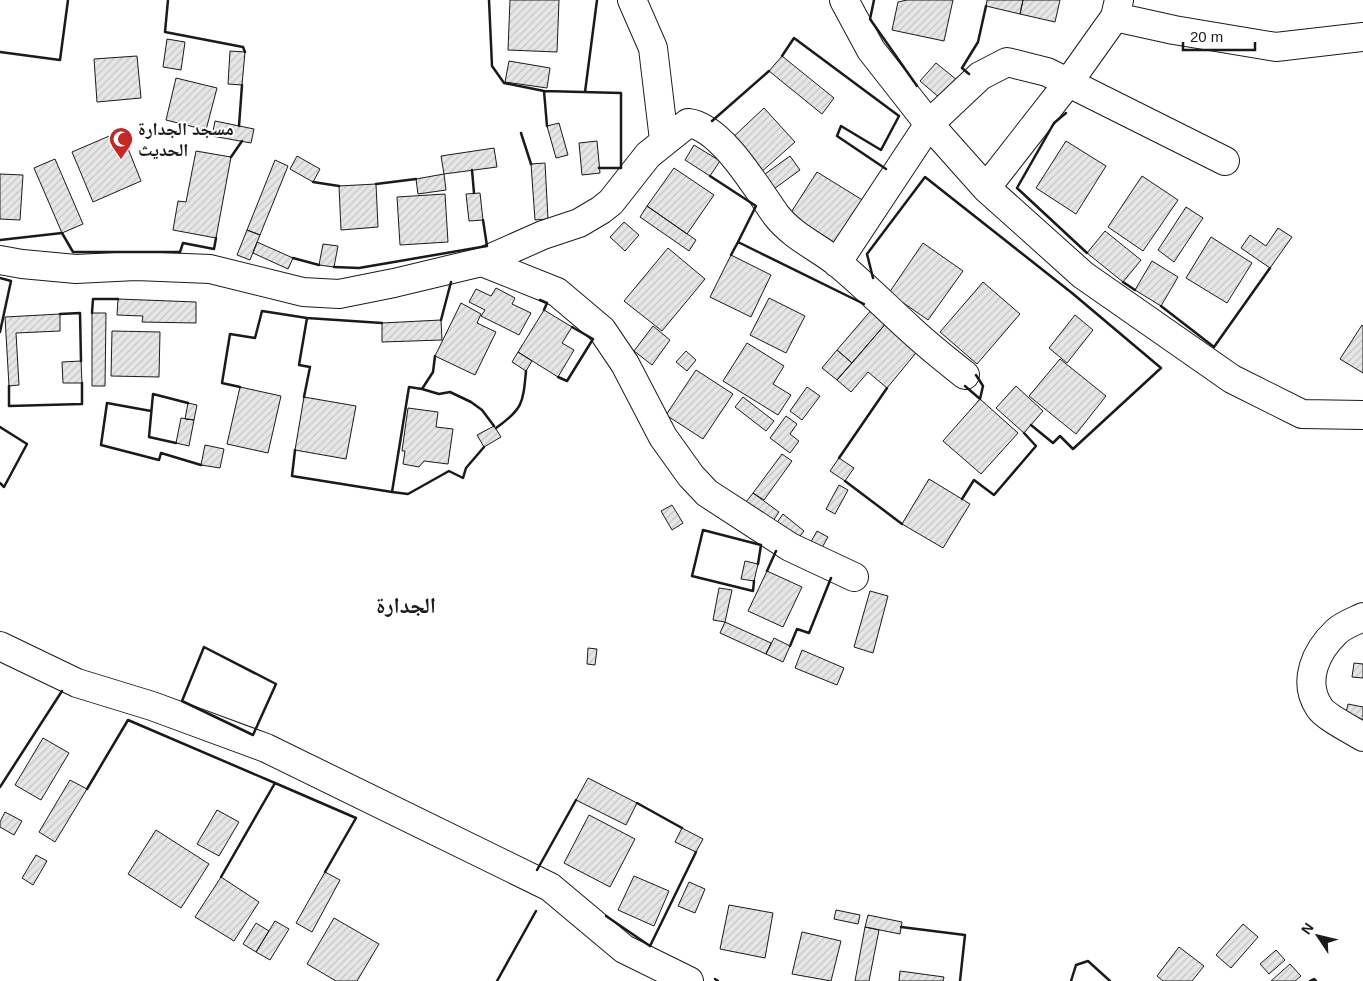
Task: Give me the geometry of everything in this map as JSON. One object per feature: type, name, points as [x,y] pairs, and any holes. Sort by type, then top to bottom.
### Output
[{"type":"street","points":[[632,0],[653,48],[664,140]]},
{"type":"street","points":[[844,0],[871,50],[929,124],[986,188],[1083,275],[1232,379],[1302,414],[1363,415]]},
{"type":"street","points":[[986,188],[1068,83],[1117,9],[1174,30],[1276,47],[1363,37]]},
{"type":"street","points":[[837,263],[929,124],[980,76],[1006,62],[1047,72],[1225,161]]},
{"type":"street","points":[[0,260],[76,269],[136,266],[210,269],[303,292],[339,294],[482,262],[543,235],[579,223],[611,202],[648,155],[664,140],[688,123],[702,126],[747,171],[768,204],[790,230],[837,263],[964,375]]},
{"type":"street","points":[[482,262],[557,292],[602,330],[625,364],[663,437],[691,476],[707,493],[790,547],[854,577]]},
{"type":"street","points":[[1363,617],[1338,631],[1324,646],[1312,667],[1310,689],[1319,709],[1363,737]]},
{"type":"street","points":[[0,646],[76,683],[152,706],[266,748],[550,887],[624,949],[689,981]]},
{"type":"building","points":[[510,0],[559,0],[557,52],[508,50]]},
{"type":"building","points":[[907,0],[953,0],[944,41],[892,30],[898,2]]},
{"type":"building","points":[[987,0],[1023,0],[1020,14],[986,6]]},
{"type":"building","points":[[1023,0],[1060,0],[1055,22],[1020,14]]},
{"type":"building","points":[[167,39],[185,42],[181,70],[163,67]]},
{"type":"building","points":[[230,51],[245,52],[242,85],[228,84]]},
{"type":"building","points":[[137,56],[141,98],[97,102],[94,59]]},
{"type":"building","points":[[782,56],[834,98],[822,114],[769,71]]},
{"type":"building","points":[[509,61],[550,68],[547,88],[505,82]]},
{"type":"building","points":[[936,63],[957,80],[941,99],[920,81]]},
{"type":"building","points":[[176,78],[217,88],[206,130],[166,120]]},
{"type":"building","points":[[764,108],[795,142],[759,174],[729,141]]},
{"type":"building","points":[[215,121],[254,129],[251,143],[212,136]]},
{"type":"building","points":[[559,123],[568,155],[556,158],[547,126]]},
{"type":"building","points":[[121,131],[141,181],[93,202],[72,152]]},
{"type":"building","points":[[597,141],[600,173],[582,175],[579,143]]},
{"type":"building","points":[[1066,141],[1106,166],[1076,214],[1036,188]]},
{"type":"building","points":[[694,145],[720,161],[710,176],[685,160]]},
{"type":"building","points":[[494,148],[497,167],[444,174],[441,156]]},
{"type":"building","points":[[196,151],[231,157],[216,238],[173,230],[178,201],[186,202]]},
{"type":"building","points":[[297,156],[320,169],[313,182],[290,169]]},
{"type":"building","points":[[790,156],[800,170],[771,191],[761,177]]},
{"type":"building","points":[[55,159],[83,224],[62,233],[34,168]]},
{"type":"building","points":[[275,160],[288,166],[260,235],[247,230]]},
{"type":"building","points":[[545,163],[548,219],[535,220],[531,164]]},
{"type":"building","points":[[674,168],[714,195],[687,234],[647,206]]},
{"type":"building","points":[[817,172],[864,201],[837,244],[790,214]]},
{"type":"building","points":[[0,174],[23,175],[20,220],[0,219]]},
{"type":"building","points":[[444,174],[446,190],[418,194],[416,179]]},
{"type":"building","points":[[1142,176],[1178,200],[1143,251],[1108,227]]},
{"type":"building","points":[[376,184],[378,227],[341,230],[339,186]]},
{"type":"building","points":[[480,193],[483,220],[469,221],[466,194]]},
{"type":"building","points":[[445,194],[448,242],[400,245],[397,197]]},
{"type":"building","points":[[647,206],[696,240],[689,251],[640,217]]},
{"type":"building","points":[[1186,207],[1203,218],[1174,262],[1158,250]]},
{"type":"building","points":[[624,222],[639,235],[625,251],[610,237]]},
{"type":"building","points":[[1278,228],[1292,237],[1270,268],[1241,248],[1250,235],[1266,246]]},
{"type":"building","points":[[247,230],[260,235],[250,260],[237,255]]},
{"type":"building","points":[[1105,231],[1141,260],[1123,282],[1087,253]]},
{"type":"building","points":[[1211,237],[1252,263],[1227,303],[1186,278]]},
{"type":"building","points":[[257,242],[293,258],[288,269],[253,253]]},
{"type":"building","points":[[923,243],[963,271],[928,320],[889,293]]},
{"type":"building","points":[[323,244],[338,246],[334,267],[319,265]]},
{"type":"building","points":[[668,248],[705,279],[662,331],[624,301]]},
{"type":"building","points":[[731,255],[771,275],[751,317],[710,297]]},
{"type":"building","points":[[1152,261],[1178,277],[1161,306],[1135,290]]},
{"type":"building","points":[[983,282],[1020,314],[977,364],[940,332]]},
{"type":"building","points":[[496,288],[515,298],[512,304],[531,313],[519,335],[481,316],[485,310],[469,302],[476,289],[491,296]]},
{"type":"building","points":[[769,298],[805,316],[786,353],[750,335]]},
{"type":"building","points":[[118,299],[196,302],[196,323],[142,322],[143,316],[117,315]]},
{"type":"building","points":[[461,303],[481,314],[477,323],[496,332],[475,375],[435,356]]},
{"type":"building","points":[[873,308],[888,321],[852,363],[837,350]]},
{"type":"building","points":[[544,310],[572,327],[562,343],[574,350],[558,377],[518,352]]},
{"type":"building","points":[[92,313],[106,313],[105,386],[92,386]]},
{"type":"building","points":[[60,314],[60,331],[16,333],[19,385],[9,386],[5,317]]},
{"type":"building","points":[[1075,315],[1093,330],[1067,363],[1049,348]]},
{"type":"building","points":[[441,320],[442,340],[382,342],[382,323]]},
{"type":"building","points":[[888,321],[920,348],[887,388],[868,372],[851,392],[837,380]]},
{"type":"building","points":[[653,326],[670,340],[652,365],[634,351]]},
{"type":"building","points":[[1363,326],[1363,373],[1340,359]]},
{"type":"building","points":[[112,331],[160,332],[159,377],[111,376]]},
{"type":"building","points":[[747,343],[784,366],[773,384],[791,395],[778,415],[723,381]]},
{"type":"building","points":[[837,350],[852,363],[837,380],[822,368]]},
{"type":"building","points":[[686,351],[696,360],[687,371],[676,362]]},
{"type":"building","points":[[518,352],[532,361],[526,371],[512,362]]},
{"type":"building","points":[[1060,359],[1106,396],[1076,434],[1029,396]]},
{"type":"building","points":[[81,361],[82,383],[63,383],[62,362]]},
{"type":"building","points":[[696,370],[733,394],[703,439],[666,415]]},
{"type":"building","points":[[1016,386],[1043,411],[1024,433],[996,408]]},
{"type":"building","points":[[240,387],[281,396],[268,453],[227,444]]},
{"type":"building","points":[[807,387],[820,396],[802,420],[790,411]]},
{"type":"building","points":[[304,397],[356,406],[346,459],[295,450]]},
{"type":"building","points":[[743,397],[774,421],[766,431],[735,407]]},
{"type":"building","points":[[980,399],[1018,433],[981,474],[943,441]]},
{"type":"building","points":[[188,403],[197,405],[194,420],[185,419]]},
{"type":"building","points":[[408,408],[438,412],[436,427],[453,429],[448,464],[424,461],[419,467],[403,464],[405,451],[402,451]]},
{"type":"building","points":[[786,416],[797,424],[790,434],[799,441],[790,453],[770,438]]},
{"type":"building","points":[[181,418],[194,420],[189,446],[176,443]]},
{"type":"building","points":[[494,426],[501,437],[484,447],[477,435]]},
{"type":"building","points":[[205,445],[224,449],[220,468],[201,465]]},
{"type":"building","points":[[782,454],[792,461],[764,500],[753,493]]},
{"type":"building","points":[[839,458],[854,468],[845,481],[830,471]]},
{"type":"building","points":[[929,479],[970,504],[943,548],[902,524]]},
{"type":"building","points":[[839,485],[848,490],[835,514],[826,509]]},
{"type":"building","points":[[753,493],[779,512],[773,521],[746,502]]},
{"type":"building","points":[[672,505],[683,523],[672,530],[661,511]]},
{"type":"building","points":[[783,514],[804,531],[797,540],[776,524]]},
{"type":"building","points":[[817,531],[828,537],[819,553],[808,547]]},
{"type":"building","points":[[745,561],[758,564],[754,581],[741,579]]},
{"type":"building","points":[[767,571],[802,587],[783,627],[748,611]]},
{"type":"building","points":[[719,588],[732,590],[725,622],[713,620]]},
{"type":"building","points":[[870,591],[888,596],[873,653],[854,647]]},
{"type":"building","points":[[725,622],[771,643],[766,654],[720,633]]},
{"type":"building","points":[[774,638],[790,646],[783,662],[766,654]]},
{"type":"building","points":[[588,648],[597,649],[595,665],[587,664]]},
{"type":"building","points":[[802,650],[844,668],[837,685],[795,668]]},
{"type":"building","points":[[1354,663],[1363,664],[1363,678],[1352,677]]},
{"type":"building","points":[[1348,704],[1363,707],[1363,721],[1345,717]]},
{"type":"building","points":[[43,738],[69,753],[41,800],[15,785]]},
{"type":"building","points":[[588,778],[637,803],[626,825],[576,800]]},
{"type":"building","points":[[70,780],[87,789],[55,842],[39,832]]},
{"type":"building","points":[[217,810],[239,822],[219,856],[197,844]]},
{"type":"building","points":[[5,812],[22,821],[14,835],[0,827],[0,822]]},
{"type":"building","points":[[589,815],[635,839],[610,887],[564,863]]},
{"type":"building","points":[[682,828],[703,839],[696,852],[675,842]]},
{"type":"building","points":[[156,830],[209,864],[181,908],[128,874]]},
{"type":"building","points":[[36,855],[47,861],[33,885],[22,878]]},
{"type":"building","points":[[325,872],[340,880],[312,932],[296,923]]},
{"type":"building","points":[[634,876],[669,891],[654,926],[618,910]]},
{"type":"building","points":[[221,877],[259,902],[234,941],[195,917]]},
{"type":"building","points":[[689,882],[705,889],[695,913],[678,906]]},
{"type":"building","points":[[729,905],[773,913],[765,958],[720,949]]},
{"type":"building","points":[[836,910],[860,915],[858,924],[834,919]]},
{"type":"building","points":[[868,915],[902,922],[900,934],[865,927]]},
{"type":"building","points":[[334,918],[379,944],[357,981],[336,981],[307,964]]},
{"type":"building","points":[[275,921],[289,929],[270,960],[256,952]]},
{"type":"building","points":[[256,923],[269,931],[256,952],[243,944]]},
{"type":"building","points":[[1243,924],[1258,937],[1231,968],[1216,955]]},
{"type":"building","points":[[865,927],[879,930],[869,981],[855,981]]},
{"type":"building","points":[[802,932],[841,941],[831,981],[792,974]]},
{"type":"building","points":[[1179,947],[1204,966],[1192,981],[1163,981],[1157,976]]},
{"type":"building","points":[[1276,950],[1285,960],[1269,974],[1260,964]]},
{"type":"building","points":[[1290,964],[1301,976],[1295,981],[1271,981]]},
{"type":"building","points":[[900,971],[944,977],[943,981],[899,981]]},
{"type":"wall","points":[[0,52],[60,60],[68,0]]},
{"type":"wall","points":[[168,0],[165,32],[243,47],[245,52]]},
{"type":"wall","points":[[489,0],[492,66],[504,83],[544,91]]},
{"type":"wall","points":[[585,92],[597,0]]},
{"type":"wall","points":[[874,0],[870,19],[917,86]]},
{"type":"wall","points":[[969,74],[962,68],[978,42],[986,6]]},
{"type":"wall","points":[[782,56],[794,38],[899,116],[881,150],[841,126],[837,136],[886,169]]},
{"type":"wall","points":[[712,121],[769,71]]},
{"type":"wall","points":[[239,126],[242,85]]},
{"type":"wall","points":[[547,126],[544,91],[621,93],[621,168],[599,168]]},
{"type":"wall","points":[[1066,113],[1054,123],[1017,188],[1087,253]]},
{"type":"wall","points":[[521,133],[531,164]]},
{"type":"wall","points":[[231,157],[242,141]]},
{"type":"wall","points":[[472,170],[474,193]]},
{"type":"wall","points":[[710,176],[756,206],[738,242]]},
{"type":"wall","points":[[873,278],[867,254],[925,177],[1072,293],[1161,368],[1073,449],[1060,436],[1053,443],[1031,425]]},
{"type":"wall","points":[[376,184],[416,179]]},
{"type":"wall","points":[[313,182],[339,186]]},
{"type":"wall","points":[[334,267],[359,268],[487,246],[483,220]]},
{"type":"wall","points":[[0,240],[62,233],[73,252],[180,252],[183,243],[214,249],[216,238]]},
{"type":"wall","points":[[731,255],[738,242],[864,304]]},
{"type":"wall","points":[[293,258],[319,265]]},
{"type":"wall","points":[[1161,306],[1214,347],[1270,268]]},
{"type":"wall","points":[[0,278],[11,281],[0,332]]},
{"type":"wall","points":[[441,320],[451,282]]},
{"type":"wall","points":[[1123,282],[1135,290]]},
{"type":"wall","points":[[92,313],[93,299],[118,299]]},
{"type":"wall","points":[[540,300],[547,303],[544,310]]},
{"type":"wall","points":[[240,387],[222,383],[230,334],[255,338],[262,311],[307,318]]},
{"type":"wall","points":[[60,314],[80,313],[81,361]]},
{"type":"wall","points":[[304,397],[310,367],[299,365],[307,318],[382,323]]},
{"type":"wall","points":[[558,377],[567,381],[593,339],[572,327]]},
{"type":"wall","points":[[435,356],[433,372],[422,389],[409,387],[392,492],[408,494],[449,471],[463,478],[466,468],[484,447]]},
{"type":"wall","points":[[496,428],[517,410],[524,391],[526,371]]},
{"type":"wall","points":[[965,386],[980,399],[983,386],[976,375]]},
{"type":"wall","points":[[9,386],[9,406],[82,404],[82,383]]},
{"type":"wall","points":[[839,458],[887,388]]},
{"type":"wall","points":[[422,389],[439,394],[450,392],[471,402],[482,410],[494,426]]},
{"type":"wall","points":[[176,443],[149,437],[153,394],[188,403]]},
{"type":"wall","points":[[151,411],[107,403],[101,445],[159,460],[161,453],[201,465]]},
{"type":"wall","points":[[0,427],[27,444],[4,487],[0,483]]},
{"type":"wall","points":[[962,499],[974,480],[994,495],[1036,446],[1024,433]]},
{"type":"wall","points":[[295,450],[292,476],[392,492]]},
{"type":"wall","points":[[845,481],[902,524]]},
{"type":"wall","points":[[754,581],[753,591],[692,576],[703,530],[761,545],[758,564]]},
{"type":"wall","points":[[767,571],[776,551]]},
{"type":"wall","points":[[790,646],[797,629],[809,633],[831,578]]},
{"type":"wall","points":[[204,647],[276,684],[253,735],[182,701],[204,647]]},
{"type":"wall","points":[[0,787],[62,691]]},
{"type":"wall","points":[[87,789],[128,720],[275,783],[221,877]]},
{"type":"wall","points":[[275,783],[356,818],[325,872]]},
{"type":"wall","points":[[537,870],[576,800]]},
{"type":"wall","points":[[637,803],[682,828]]},
{"type":"wall","points":[[606,916],[650,946],[696,852]]},
{"type":"wall","points":[[497,981],[536,911]]},
{"type":"wall","points":[[901,927],[965,935],[960,981]]},
{"type":"wall","points":[[1071,981],[1076,965],[1088,961],[1110,981]]},
{"type":"wall","points":[[1310,981],[1314,979],[1316,981]]},
{"type":"place","name":"مسجد الجدارة الحديث","points":[[121,160]]},
{"type":"district","name":"الجدارة","points":[[406,605]]}]
